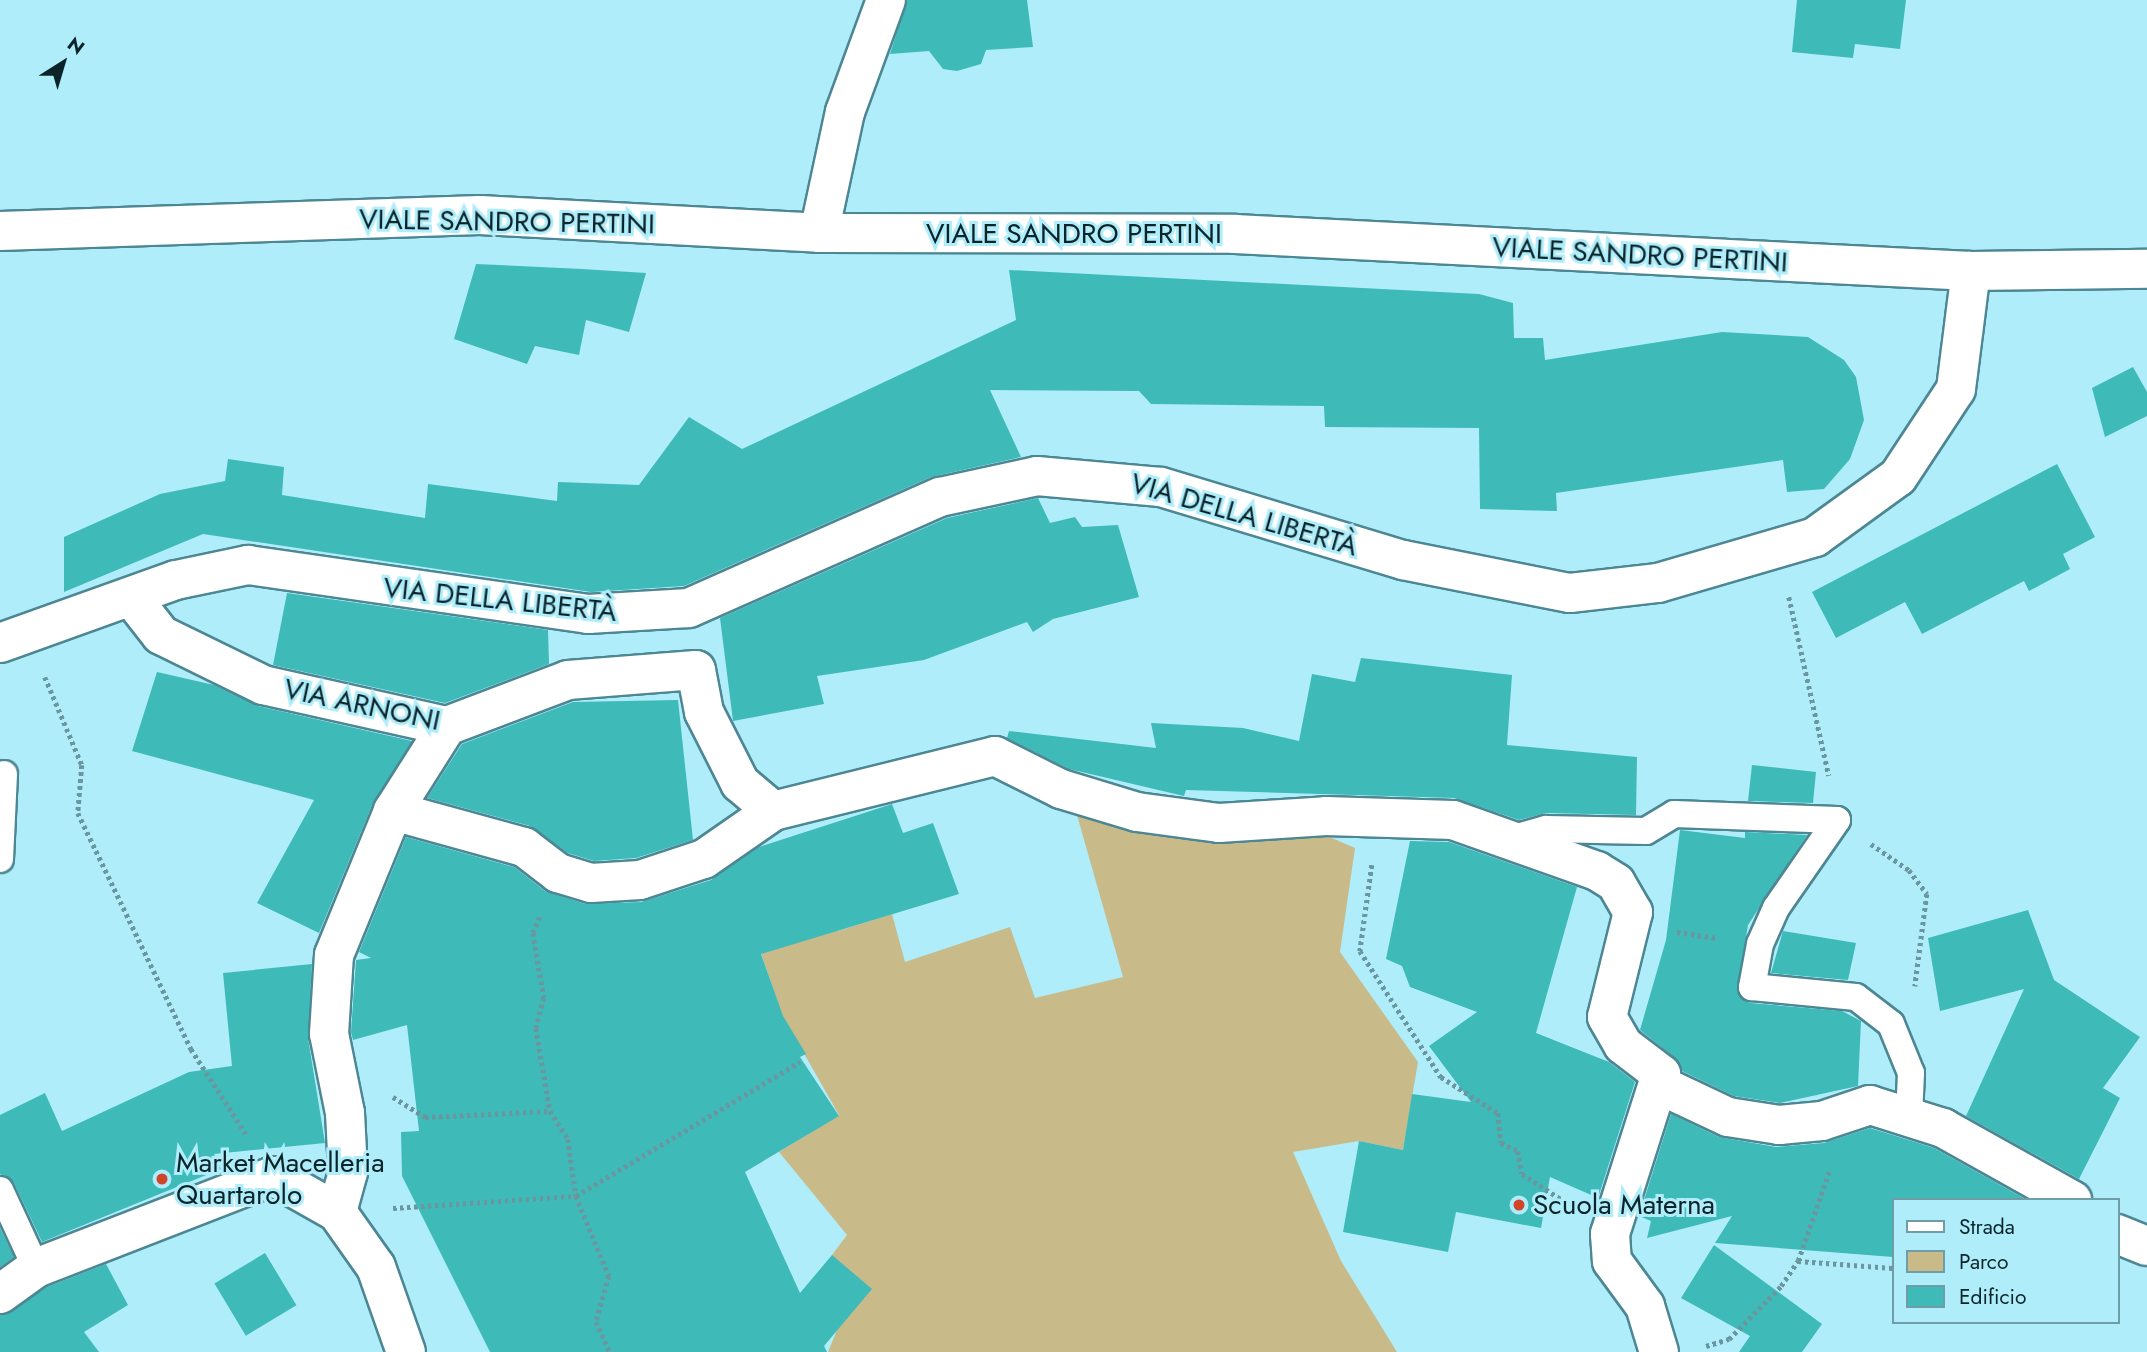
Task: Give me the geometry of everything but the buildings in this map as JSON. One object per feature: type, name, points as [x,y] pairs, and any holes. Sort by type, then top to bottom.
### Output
[{"type":"street","points":[[819,233],[845,112],[886,0]]},
{"type":"street","name":"VIALE SANDRO PERTINI","points":[[0,231],[480,215],[819,233],[1235,234],[1971,271],[2147,269]]},
{"type":"street","name":"VIA DELLA LIBERTÀ","points":[[0,643],[132,598],[176,580],[248,565],[588,614],[676,610],[940,497],[988,484],[1078,475],[1161,487],[1403,560],[1570,593],[1658,583],[1815,537],[1898,477],[1956,389],[1971,271]]},
{"type":"street","name":"VIA ARNONI","points":[[132,598],[161,635],[263,685],[447,726],[568,680],[696,670],[704,712],[740,783],[773,811]]},
{"type":"street","points":[[337,1212],[348,1172],[345,1113],[329,1034],[334,955],[393,811],[447,726]]},
{"type":"street","points":[[393,811],[524,847],[558,873],[591,883],[640,880],[704,859],[773,811],[995,756],[1061,789],[1137,812],[1219,823],[1382,818],[1453,820],[1514,838],[1597,871],[1629,900],[1632,926],[1607,1017],[1623,1045],[1653,1064],[1662,1086],[1610,1234],[1612,1261],[1645,1306],[1659,1352]]},
{"type":"street","points":[[1662,1086],[1746,1122],[1822,1121],[1840,1110],[1870,1105],[1943,1128],[2068,1198]]},
{"type":"street","points":[[0,1294],[36,1268],[273,1176],[337,1212],[376,1267],[406,1352]]},
{"type":"street","points":[[2119,1235],[2147,1246]]},
{"type":"lane","points":[[0,859],[4,774]]},
{"type":"lane","points":[[1514,838],[1546,829],[1646,831],[1674,814],[1837,820],[1776,908],[1760,944],[1752,987],[1856,997],[1891,1024],[1910,1073],[1909,1117]]},
{"type":"lane","points":[[0,1190],[36,1268]]},
{"type":"path","points":[[60,713],[82,765],[78,813],[118,903],[191,1049],[273,1176]]},
{"type":"path","points":[[1382,818],[1360,951],[1441,1077],[1498,1113],[1502,1143],[1518,1151],[1522,1174],[1610,1234]]},
{"type":"path","points":[[558,873],[533,933],[544,998],[536,1028],[550,1111],[568,1139],[576,1196],[609,1276],[596,1322],[610,1352]]},
{"type":"path","points":[[1667,931],[1716,938]]},
{"type":"path","points":[[337,1212],[576,1196],[800,1062]]},
{"type":"path","points":[[389,1094],[425,1117],[550,1111]]},
{"type":"path","points":[[1699,1349],[1729,1339],[1798,1261],[1834,1156],[1840,1110]]},
{"type":"path","points":[[1798,1261],[1892,1268]]},
{"type":"green space","points":[[1077,815],[1158,835],[1318,832],[1355,848],[1340,952],[1418,1062],[1403,1150],[1359,1141],[1293,1152],[1341,1261],[1397,1352],[828,1352],[837,1330],[832,1255],[847,1235],[779,1152],[839,1115],[789,1027],[779,1030],[773,988],[747,913],[838,931],[892,914],[905,962],[1010,927],[1035,998],[1123,977]]},
{"type":"place","name":"Market Macelleria Quartarolo","points":[[162,1179]]},
{"type":"place","name":"Scuola Materna","points":[[1519,1205]]}]
